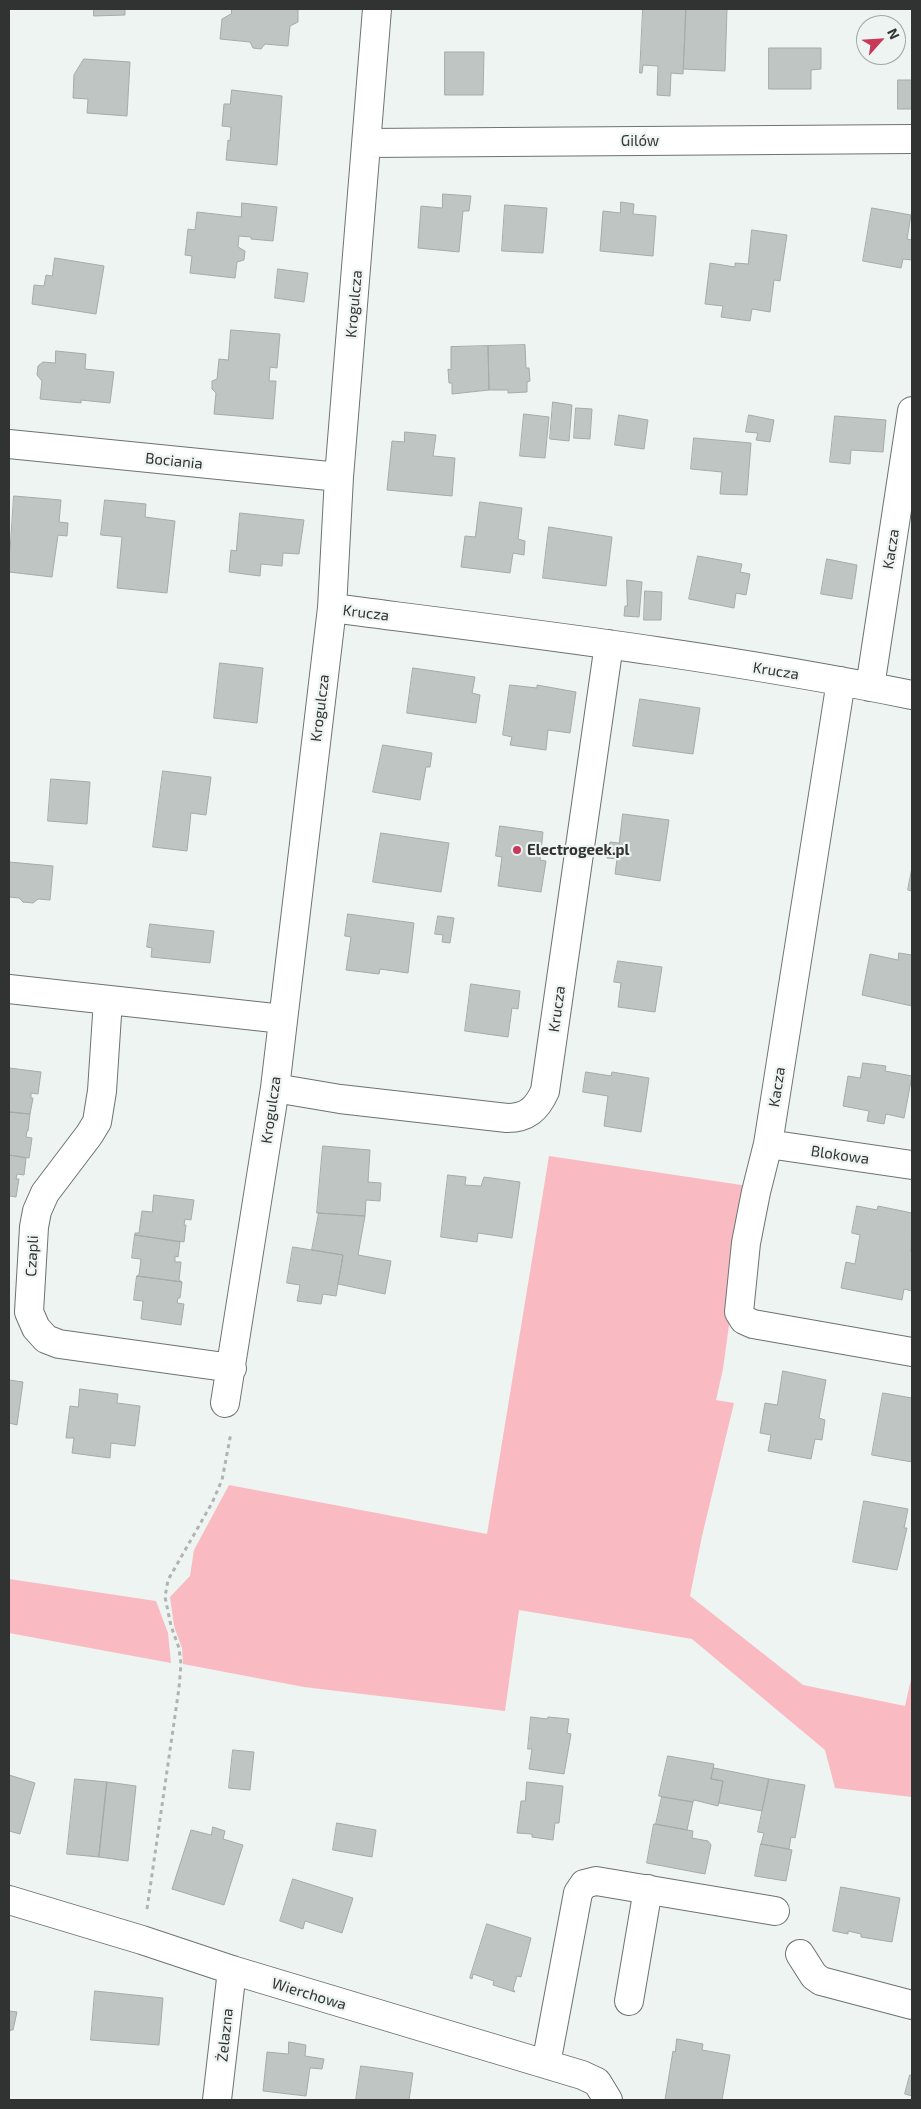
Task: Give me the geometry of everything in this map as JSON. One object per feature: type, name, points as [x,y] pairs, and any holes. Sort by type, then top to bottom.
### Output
[{"type":"street","name":"Krogulcza","points":[[225,1402],[232,1368],[275,1088],[332,608],[339,477],[377,9]]},
{"type":"street","name":"Gilów","points":[[367,143],[912,139]]},
{"type":"street","name":"Kacza","points":[[870,686],[912,411]]},
{"type":"street","name":"Bociania","points":[[9,444],[339,477]]},
{"type":"street","name":"Krucza","points":[[332,608],[609,644],[841,681],[912,695]]},
{"type":"street","name":"Krucza","points":[[275,1088],[340,1099],[506,1118],[518,1118],[530,1113],[539,1104],[545,1091],[609,644]]},
{"type":"street","name":"Kacza","points":[[841,681],[768,1144],[746,1243],[739,1312],[744,1320],[753,1324],[912,1352]]},
{"type":"street","points":[[9,989],[283,1019]]},
{"type":"street","name":"Czapli","points":[[108,1000],[102,1091],[97,1122],[45,1193],[37,1211],[34,1227],[30,1312],[36,1328],[46,1339],[59,1344],[232,1368]]},
{"type":"street","name":"Blokowa","points":[[768,1144],[912,1165]]},
{"type":"street","points":[[546,2064],[578,1893],[584,1884],[596,1881],[775,1911]]},
{"type":"street","points":[[629,2001],[648,1889]]},
{"type":"street","name":"Wierchowa","points":[[9,1900],[142,1940],[232,1970],[590,2078],[597,2082],[607,2097]]},
{"type":"street","points":[[800,1954],[814,1976],[820,1981],[912,2005]]},
{"type":"street","name":"Żelazna","points":[[217,2100],[232,1970]]},
{"type":"path","points":[[142,1940],[180,1672],[178,1648],[164,1597],[168,1580],[212,1503],[222,1480],[234,1418],[225,1402]]},
{"type":"shaded area","points":[[549,1156],[748,1186],[723,1369],[716,1400],[734,1403],[702,1536],[690,1596],[803,1685],[905,1706],[912,1675],[912,1797],[835,1788],[825,1750],[692,1639],[519,1610],[505,1711],[304,1687],[183,1664],[182,1648],[174,1626],[170,1597],[190,1576],[194,1550],[229,1485],[487,1534]]},
{"type":"shaded area","points":[[9,1579],[156,1601],[168,1633],[171,1663],[9,1633]]},
{"type":"building","points":[[94,9],[125,9],[125,15],[94,16]]},
{"type":"building","points":[[232,9],[298,9],[298,22],[290,26],[288,46],[265,44],[261,49],[253,48],[250,42],[220,39],[222,19],[231,14]]},
{"type":"building","points":[[643,9],[686,9],[683,74],[671,73],[670,96],[657,95],[658,66],[643,65],[642,73],[640,73]]},
{"type":"building","points":[[686,9],[727,9],[725,71],[684,69]]},
{"type":"building","points":[[769,48],[821,48],[821,69],[811,70],[811,89],[769,89]]},
{"type":"building","points":[[445,52],[484,52],[483,95],[445,95]]},
{"type":"building","points":[[84,59],[130,62],[127,116],[87,113],[88,99],[73,98],[74,75]]},
{"type":"building","points":[[898,80],[912,80],[912,109],[898,109]]},
{"type":"building","points":[[232,90],[282,96],[277,165],[226,160],[231,127],[222,126],[224,104],[230,104]]},
{"type":"building","points":[[443,194],[471,196],[469,211],[463,211],[459,252],[418,248],[421,206],[442,208]]},
{"type":"building","points":[[621,202],[634,204],[633,214],[656,216],[653,256],[600,251],[603,211],[620,213]]},
{"type":"building","points":[[242,203],[277,207],[273,241],[239,236],[238,247],[245,251],[244,260],[237,262],[235,278],[190,273],[192,256],[185,255],[188,229],[195,230],[197,212],[241,217]]},
{"type":"building","points":[[505,205],[547,208],[543,253],[502,251]]},
{"type":"building","points":[[872,208],[911,215],[907,239],[912,240],[912,260],[903,259],[901,268],[863,261]]},
{"type":"building","points":[[752,230],[787,235],[780,281],[774,280],[770,312],[752,309],[750,321],[721,317],[723,306],[705,304],[710,263],[735,267],[735,263],[748,264]]},
{"type":"building","points":[[55,258],[104,266],[96,314],[32,304],[34,285],[44,286],[46,275],[52,276]]},
{"type":"building","points":[[278,269],[308,273],[304,302],[275,298]]},
{"type":"building","points":[[231,330],[280,334],[277,368],[270,367],[269,381],[276,381],[273,419],[214,414],[216,393],[212,389],[212,381],[217,379],[219,359],[228,360]]},
{"type":"building","points":[[525,345],[526,368],[529,368],[530,381],[527,382],[527,392],[508,393],[508,390],[489,390],[488,346]]},
{"type":"building","points":[[488,346],[489,390],[452,394],[452,383],[449,383],[448,369],[451,370],[451,347]]},
{"type":"building","points":[[56,351],[86,354],[85,369],[114,372],[110,403],[81,400],[81,403],[40,399],[42,381],[37,375],[38,366],[43,362],[55,363]]},
{"type":"building","points":[[553,402],[572,405],[569,441],[550,439]]},
{"type":"building","points":[[576,408],[592,409],[590,439],[574,438]]},
{"type":"building","points":[[524,414],[549,417],[545,458],[520,456]]},
{"type":"building","points":[[619,415],[648,420],[644,449],[615,445]]},
{"type":"building","points":[[749,415],[774,420],[770,442],[756,440],[758,433],[746,432]]},
{"type":"building","points":[[835,416],[886,420],[883,452],[851,450],[850,464],[830,462]]},
{"type":"building","points":[[405,432],[436,435],[433,456],[455,458],[452,496],[387,490],[392,441],[404,442]]},
{"type":"building","points":[[694,438],[751,443],[747,495],[720,494],[722,472],[691,469]]},
{"type":"building","points":[[14,496],[61,500],[59,522],[68,523],[67,536],[58,535],[52,577],[9,572]]},
{"type":"building","points":[[105,500],[146,504],[145,517],[175,521],[167,593],[117,588],[122,537],[101,535]]},
{"type":"building","points":[[480,502],[522,508],[518,539],[525,541],[524,555],[513,553],[510,573],[461,567],[465,536],[475,537]]},
{"type":"building","points":[[240,513],[304,520],[299,554],[283,553],[282,566],[261,564],[260,576],[229,572],[231,550],[236,551]]},
{"type":"building","points":[[549,527],[612,537],[606,586],[543,578]]},
{"type":"building","points":[[698,556],[742,564],[740,572],[750,574],[746,595],[736,593],[734,608],[689,599]]},
{"type":"building","points":[[827,559],[857,565],[852,599],[821,594]]},
{"type":"building","points":[[627,580],[642,582],[639,617],[624,616],[625,606],[627,606]]},
{"type":"building","points":[[645,591],[662,592],[661,620],[644,620]]},
{"type":"building","points":[[220,663],[263,668],[257,723],[214,718]]},
{"type":"building","points":[[413,668],[475,677],[472,693],[480,695],[476,723],[407,713]]},
{"type":"building","points":[[510,685],[537,688],[537,685],[576,692],[570,733],[548,730],[546,750],[510,745],[512,737],[503,735]]},
{"type":"building","points":[[640,699],[700,708],[693,754],[633,746]]},
{"type":"building","points":[[383,745],[432,753],[430,767],[426,767],[420,800],[373,792]]},
{"type":"building","points":[[163,771],[211,777],[206,815],[191,813],[187,851],[153,847]]},
{"type":"building","points":[[51,779],[90,782],[87,824],[48,821]]},
{"type":"building","points":[[623,814],[669,820],[660,881],[615,874],[617,859],[607,858],[610,842],[619,843]]},
{"type":"building","points":[[500,826],[543,832],[540,860],[546,861],[541,892],[498,886],[502,857],[496,856]]},
{"type":"building","points":[[381,833],[449,843],[441,892],[373,882]]},
{"type":"building","points":[[9,862],[53,866],[50,900],[38,899],[33,903],[9,897]]},
{"type":"building","points":[[912,868],[912,891],[908,890]]},
{"type":"building","points":[[348,914],[414,923],[408,973],[380,969],[379,974],[346,970],[351,937],[345,936]]},
{"type":"building","points":[[438,916],[454,918],[450,943],[442,942],[443,935],[435,934]]},
{"type":"building","points":[[150,924],[214,931],[210,963],[151,957],[152,948],[147,947]]},
{"type":"building","points":[[899,953],[912,955],[912,1006],[862,995],[870,954],[898,960]]},
{"type":"building","points":[[618,961],[662,967],[655,1012],[618,1007],[621,983],[614,982]]},
{"type":"building","points":[[471,984],[520,991],[518,1009],[512,1008],[508,1037],[465,1031]]},
{"type":"building","points":[[863,1063],[886,1066],[885,1071],[912,1076],[904,1118],[886,1114],[884,1124],[867,1121],[869,1111],[843,1106],[848,1076],[860,1078]]},
{"type":"building","points":[[9,1068],[41,1072],[38,1094],[31,1093],[31,1098],[33,1098],[30,1114],[9,1112]]},
{"type":"building","points":[[586,1072],[611,1076],[612,1072],[649,1078],[641,1132],[604,1126],[608,1096],[583,1092]]},
{"type":"building","points":[[9,1112],[30,1114],[26,1137],[32,1138],[29,1158],[9,1155]]},
{"type":"building","points":[[323,1146],[370,1150],[368,1182],[381,1183],[380,1201],[366,1200],[365,1216],[317,1213]]},
{"type":"building","points":[[9,1155],[26,1158],[24,1175],[17,1174],[16,1179],[19,1179],[16,1197],[9,1196]]},
{"type":"building","points":[[448,1175],[466,1177],[465,1185],[481,1186],[484,1177],[520,1182],[512,1238],[478,1233],[477,1242],[441,1237]]},
{"type":"building","points":[[154,1195],[194,1200],[191,1220],[185,1219],[184,1242],[135,1235],[135,1233],[139,1233],[142,1211],[152,1212]]},
{"type":"building","points":[[857,1206],[877,1210],[878,1206],[912,1213],[912,1291],[904,1289],[902,1300],[841,1288],[846,1262],[855,1264],[860,1235],[852,1233]]},
{"type":"building","points":[[319,1213],[365,1216],[358,1255],[391,1261],[385,1294],[338,1284],[343,1255],[312,1250]]},
{"type":"building","points":[[135,1235],[180,1242],[178,1257],[175,1256],[175,1262],[181,1262],[179,1280],[182,1282],[137,1276],[139,1275],[141,1259],[132,1258]]},
{"type":"building","points":[[293,1247],[343,1255],[336,1296],[323,1294],[321,1304],[297,1301],[300,1285],[287,1283]]},
{"type":"building","points":[[137,1276],[182,1282],[180,1298],[178,1298],[177,1303],[184,1304],[181,1325],[141,1319],[143,1301],[134,1300]]},
{"type":"building","points":[[783,1371],[826,1380],[819,1418],[825,1420],[822,1440],[815,1439],[811,1459],[768,1451],[771,1435],[760,1433],[765,1403],[777,1405]]},
{"type":"building","points":[[9,1380],[23,1382],[17,1425],[9,1423]]},
{"type":"building","points":[[80,1389],[118,1394],[117,1403],[140,1406],[135,1446],[111,1443],[110,1458],[72,1453],[74,1438],[66,1438],[70,1406],[78,1407]]},
{"type":"building","points":[[883,1393],[912,1398],[912,1462],[872,1455]]},
{"type":"building","points":[[864,1501],[908,1509],[904,1528],[907,1528],[897,1570],[853,1562]]},
{"type":"building","points":[[531,1717],[569,1719],[567,1733],[571,1734],[564,1774],[529,1769],[532,1749],[528,1749]]},
{"type":"building","points":[[233,1750],[254,1752],[250,1790],[229,1788]]},
{"type":"building","points":[[668,1756],[714,1764],[711,1779],[723,1781],[718,1806],[694,1800],[693,1802],[659,1796]]},
{"type":"building","points":[[714,1768],[769,1779],[762,1811],[719,1803],[723,1781],[711,1779]]},
{"type":"building","points":[[9,1775],[35,1783],[20,1834],[9,1831]]},
{"type":"building","points":[[75,1779],[107,1782],[99,1857],[67,1854]]},
{"type":"building","points":[[769,1779],[805,1785],[795,1838],[791,1837],[789,1849],[761,1844],[764,1833],[758,1832]]},
{"type":"building","points":[[107,1782],[136,1786],[128,1861],[99,1857]]},
{"type":"building","points":[[527,1782],[563,1786],[559,1823],[555,1823],[553,1840],[532,1837],[532,1834],[517,1833],[521,1801],[525,1801]]},
{"type":"building","points":[[662,1797],[693,1802],[687,1830],[656,1824]]},
{"type":"building","points":[[337,1823],[376,1830],[372,1857],[333,1850]]},
{"type":"building","points":[[654,1824],[693,1831],[692,1838],[708,1841],[711,1845],[705,1874],[647,1863]]},
{"type":"building","points":[[213,1827],[225,1831],[223,1839],[243,1845],[224,1905],[172,1889],[191,1830],[211,1835]]},
{"type":"building","points":[[761,1844],[792,1850],[786,1881],[755,1876]]},
{"type":"building","points":[[293,1879],[353,1898],[342,1933],[305,1921],[303,1929],[280,1921]]},
{"type":"building","points":[[841,1887],[900,1898],[892,1942],[861,1937],[861,1934],[848,1931],[848,1934],[833,1931]]},
{"type":"building","points":[[487,1924],[531,1938],[521,1977],[517,1976],[513,1989],[515,1992],[493,1985],[494,1981],[473,1974],[472,1979],[470,1978]]},
{"type":"building","points":[[95,1991],[163,1998],[159,2045],[91,2040]]},
{"type":"building","points":[[9,2011],[17,2012],[13,2030],[10,2030],[9,2036]]},
{"type":"building","points":[[677,2039],[703,2044],[702,2050],[730,2055],[722,2100],[665,2100],[673,2051],[675,2052]]},
{"type":"building","points":[[289,2042],[306,2045],[305,2056],[324,2059],[322,2069],[310,2068],[306,2096],[263,2091],[267,2052],[288,2054]]},
{"type":"building","points":[[361,2066],[413,2073],[409,2100],[356,2100]]},
{"type":"building","points":[[910,2075],[912,2075],[912,2096],[905,2094]]},
{"type":"place","name":"Electrogeek.pl","points":[[517,850]]}]
